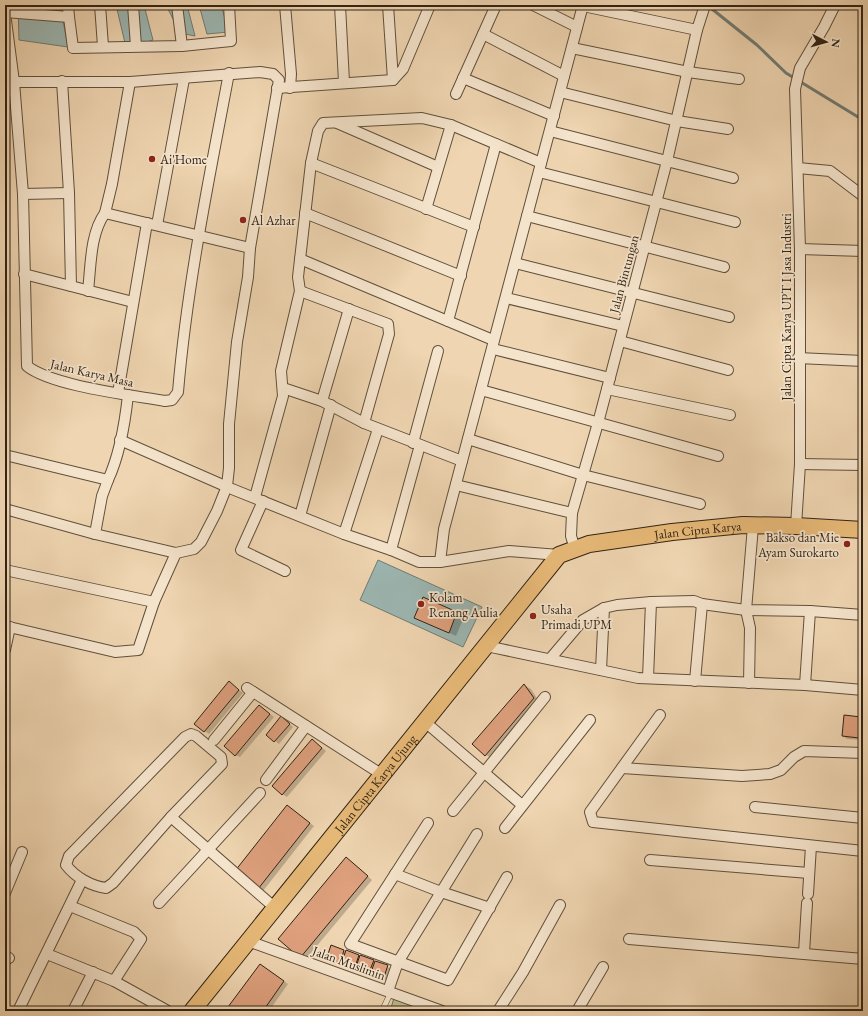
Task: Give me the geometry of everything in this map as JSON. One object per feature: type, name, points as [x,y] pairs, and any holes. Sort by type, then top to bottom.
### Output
[{"type":"main road","name":"Jalan Cipta Karya","points":[[559,555],[589,544],[668,532],[754,526],[796,526],[863,530]]},
{"type":"main road","name":"Jalan Cipta Karya Ujung","points":[[192,1011],[381,774],[559,555]]},
{"type":"street","points":[[68,5],[73,48],[103,46],[182,46],[231,41],[229,5]]},
{"type":"street","points":[[100,5],[103,46]]},
{"type":"street","points":[[133,5],[136,46]]},
{"type":"street","points":[[178,5],[182,46]]},
{"type":"street","points":[[285,5],[291,74],[290,88]]},
{"type":"street","points":[[340,5],[344,82]]},
{"type":"street","points":[[388,5],[393,80]]},
{"type":"street","points":[[277,88],[344,82],[393,80],[403,69],[430,5]]},
{"type":"street","points":[[456,94],[496,5]]},
{"type":"street","points":[[533,5],[577,27]]},
{"type":"street","name":"Jalan Cipta Karya UPT I Jasa Industri","points":[[796,526],[800,464],[798,358],[800,249],[795,89],[800,68],[835,5]]},
{"type":"street","points":[[440,562],[444,529],[583,6],[697,30]]},
{"type":"street","name":"Jalan Bintungan","points":[[575,549],[571,536],[572,512],[598,423],[645,247],[667,161],[697,30],[704,8]]},
{"type":"street","points":[[5,13],[69,17]]},
{"type":"street","name":"Jalan Karya Masa","points":[[5,13],[14,82],[23,194],[27,366],[36,373],[51,378],[123,394],[164,401],[172,400],[178,392],[183,330],[198,236]]},
{"type":"street","points":[[483,34],[564,76]]},
{"type":"street","points":[[572,48],[688,72],[739,79]]},
{"type":"street","points":[[5,509],[95,534],[176,553],[194,549],[201,542],[218,511],[227,486],[229,468],[229,424],[235,357],[248,277],[250,248],[278,80],[273,74],[260,72],[229,73],[184,79],[130,82],[14,82]]},
{"type":"street","points":[[198,236],[229,73]]},
{"type":"street","points":[[463,78],[554,116]]},
{"type":"street","points":[[95,534],[102,496],[120,440],[123,394],[133,302],[184,79]]},
{"type":"street","points":[[62,81],[69,193],[70,286]]},
{"type":"street","points":[[88,291],[94,238],[100,221],[105,213],[112,184],[130,82]]},
{"type":"street","points":[[560,92],[676,121],[728,129]]},
{"type":"street","points":[[285,571],[241,550],[259,499],[280,410],[283,388],[281,372],[300,291],[298,277],[312,163],[318,131],[323,123],[422,118],[450,125],[496,144],[540,167],[656,202],[735,222]]},
{"type":"street","points":[[334,122],[438,167]]},
{"type":"street","points":[[426,209],[450,125]]},
{"type":"street","points":[[550,131],[733,178]]},
{"type":"street","points":[[448,321],[496,144]]},
{"type":"street","points":[[312,163],[474,227]]},
{"type":"street","points":[[798,168],[830,171],[863,196]]},
{"type":"street","points":[[23,194],[69,193]]},
{"type":"street","points":[[105,213],[250,248]]},
{"type":"street","points":[[305,213],[461,276]]},
{"type":"street","points":[[527,216],[724,267]]},
{"type":"street","points":[[800,249],[863,251]]},
{"type":"street","points":[[300,259],[448,321],[493,344],[610,378]]},
{"type":"street","points":[[515,263],[728,317]]},
{"type":"street","points":[[24,274],[133,302]]},
{"type":"street","points":[[300,291],[388,324],[389,334],[364,423]]},
{"type":"street","points":[[506,298],[624,326]]},
{"type":"street","points":[[300,516],[349,309]]},
{"type":"street","points":[[620,341],[728,370]]},
{"type":"street","points":[[391,550],[438,351]]},
{"type":"street","points":[[798,358],[863,361]]},
{"type":"street","points":[[283,388],[327,403],[364,423],[462,462]]},
{"type":"street","points":[[607,389],[730,416]]},
{"type":"street","points":[[481,390],[718,456]]},
{"type":"street","points":[[344,534],[378,429]]},
{"type":"street","points":[[468,439],[582,475],[700,504]]},
{"type":"street","points":[[120,440],[344,534],[391,550],[419,562],[440,562],[509,551],[559,555]]},
{"type":"street","points":[[5,455],[108,480]]},
{"type":"street","points":[[800,464],[863,465]]},
{"type":"street","points":[[456,485],[572,512]]},
{"type":"street","points":[[749,683],[750,628],[746,610],[754,526]]},
{"type":"street","points":[[5,650],[8,626],[115,652],[138,650],[154,602],[176,553]]},
{"type":"street","points":[[5,570],[154,602]]},
{"type":"street","points":[[550,659],[583,620],[604,608],[617,605],[651,602],[694,601],[702,604],[746,610],[810,611],[863,615]]},
{"type":"street","points":[[648,678],[651,602]]},
{"type":"street","points":[[695,681],[702,604]]},
{"type":"street","points":[[601,670],[604,608]]},
{"type":"street","points":[[805,685],[810,611]]},
{"type":"street","points":[[491,647],[601,670],[648,678],[805,685],[863,690]]},
{"type":"street","points":[[214,740],[250,690],[381,774]]},
{"type":"street","points":[[453,812],[545,697]]},
{"type":"street","points":[[660,715],[590,812],[593,822],[863,851]]},
{"type":"street","points":[[505,828],[590,720]]},
{"type":"street","points":[[424,721],[522,806]]},
{"type":"street","points":[[266,780],[306,726]]},
{"type":"street","points":[[190,734],[196,736],[221,757],[222,764],[171,817],[113,883],[106,888],[82,880],[71,872],[66,865],[69,856],[185,737],[190,734]]},
{"type":"street","points":[[622,768],[742,776],[770,774],[781,770],[794,757],[804,751],[863,753]]},
{"type":"street","points":[[159,903],[260,793]]},
{"type":"street","points":[[755,806],[863,818]]},
{"type":"street","points":[[171,817],[274,907]]},
{"type":"street","points":[[428,823],[350,944],[448,980],[507,878]]},
{"type":"street","points":[[390,991],[398,962],[477,834]]},
{"type":"street","points":[[804,953],[811,846]]},
{"type":"street","points":[[5,893],[22,852]]},
{"type":"street","points":[[650,860],[809,873]]},
{"type":"street","points":[[395,874],[441,892],[490,908]]},
{"type":"street","points":[[18,1011],[82,880]]},
{"type":"street","points":[[498,1011],[523,972],[560,905]]},
{"type":"street","points":[[70,906],[134,932],[141,939],[114,982]]},
{"type":"street","points":[[629,939],[863,959]]},
{"type":"street","name":"Jalan Muslimin","points":[[248,941],[442,1011]]},
{"type":"street","points":[[47,954],[114,982],[168,1011]]},
{"type":"street","points":[[577,1011],[603,967]]},
{"type":"street","points":[[73,1011],[92,972]]},
{"type":"lane","points":[[382,1011],[390,991]]},
{"type":"green space","points":[[394,998],[429,1011],[390,1011]]},
{"type":"water","points":[[18,5],[60,5],[68,47],[19,40]]},
{"type":"water","points":[[116,5],[144,5],[153,40],[136,46],[125,43]]},
{"type":"water","points":[[166,5],[187,5],[195,36],[180,33]]},
{"type":"water","points":[[199,5],[221,5],[229,32],[207,34]]},
{"type":"water","name":"Kolam Renang Aulia","points":[[378,560],[482,607],[463,647],[360,600]]},
{"type":"building","points":[[423,597],[457,612],[449,633],[414,618]]},
{"type":"building","points":[[229,681],[239,690],[204,732],[194,724]]},
{"type":"building","points":[[524,684],[534,698],[485,756],[472,744]]},
{"type":"building","points":[[259,705],[270,714],[235,756],[224,746]]},
{"type":"building","points":[[844,715],[861,717],[859,738],[842,736]]},
{"type":"building","points":[[281,716],[290,724],[274,742],[266,735]]},
{"type":"building","points":[[312,739],[322,748],[282,795],[272,786]]},
{"type":"building","points":[[287,805],[310,823],[258,889],[235,871]]},
{"type":"building","points":[[346,857],[368,876],[300,958],[278,939]]},
{"type":"building","points":[[331,945],[344,950],[340,964],[326,960]]},
{"type":"building","points":[[346,950],[359,955],[354,970],[341,965]]},
{"type":"building","points":[[360,955],[374,960],[368,975],[355,970]]},
{"type":"building","points":[[375,961],[388,965],[383,980],[370,975]]},
{"type":"building","points":[[260,964],[284,981],[263,1011],[225,1011]]},
{"type":"waterway","points":[[707,5],[757,45],[786,73],[863,120]]},
{"type":"place","name":"Ai'Home","points":[[152,159]]},
{"type":"place","name":"Al Azhar","points":[[243,220]]},
{"type":"place","name":"Bakso dan Mie Ayam Surokarto","points":[[847,544]]},
{"type":"place","name":"Kolam Renang Aulia","points":[[421,604]]},
{"type":"place","name":"Usaha Primadi UPM","points":[[533,616]]}]
